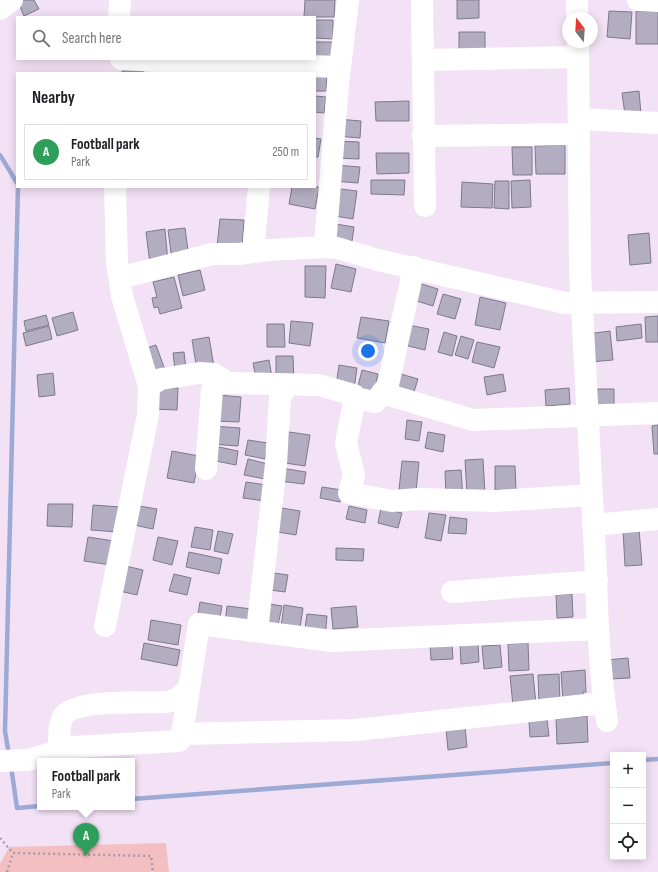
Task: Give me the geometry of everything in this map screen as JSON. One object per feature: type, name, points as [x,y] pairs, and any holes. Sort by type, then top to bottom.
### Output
[{"type":"street","points":[[0,9],[12,0]]},
{"type":"street","points":[[325,247],[340,67],[348,0]]},
{"type":"street","points":[[422,0],[425,206]]},
{"type":"street","points":[[577,0],[577,12]]},
{"type":"street","points":[[638,0],[658,1]]},
{"type":"street","points":[[182,734],[356,730],[605,712],[598,629],[582,303],[578,49],[423,60]]},
{"type":"street","points":[[118,72],[120,60]]},
{"type":"street","points":[[138,60],[247,66],[263,71],[276,66],[340,67]]},
{"type":"street","points":[[423,136],[658,123]]},
{"type":"street","points":[[105,626],[148,415],[149,386],[122,296],[117,262],[115,188]]},
{"type":"street","points":[[254,252],[259,188]]},
{"type":"street","points":[[120,278],[212,254],[325,247],[337,248],[558,302],[658,302]]},
{"type":"street","points":[[149,386],[161,379],[199,373],[214,374],[228,383],[319,385],[354,395],[355,398],[375,402],[388,385],[414,267]]},
{"type":"street","points":[[206,469],[212,390],[223,380]]},
{"type":"street","points":[[257,631],[276,464],[280,396],[289,384]]},
{"type":"street","points":[[382,393],[473,420],[658,412]]},
{"type":"street","points":[[355,398],[346,443],[354,475],[349,493],[392,501],[418,499],[494,501],[591,495]]},
{"type":"street","points":[[593,525],[658,519]]},
{"type":"street","points":[[452,592],[596,582]]},
{"type":"street","points":[[2,762],[28,760],[73,747],[169,743],[179,741],[182,734],[199,624],[332,641],[598,629]]},
{"type":"street","points":[[59,752],[62,718],[68,710],[98,704],[167,702],[177,699],[189,688]]},
{"type":"path","points":[[0,838],[13,854]]},
{"type":"path","points":[[7,872],[13,854]]},
{"type":"path","points":[[13,854],[151,856],[153,872]]},
{"type":"shaded area","points":[[166,843],[169,872],[0,872],[0,864],[9,847]]},
{"type":"building","points":[[17,0],[34,0],[39,9],[24,16]]},
{"type":"building","points":[[305,0],[335,0],[334,17],[304,16]]},
{"type":"building","points":[[457,0],[479,0],[479,18],[457,19]]},
{"type":"building","points":[[609,11],[632,12],[630,39],[607,37]]},
{"type":"building","points":[[636,11],[658,11],[658,44],[636,44]]},
{"type":"building","points":[[316,20],[333,20],[333,39],[316,38]]},
{"type":"building","points":[[459,32],[485,32],[485,54],[459,55]]},
{"type":"building","points":[[316,42],[334,42],[334,59],[316,58]]},
{"type":"building","points":[[122,71],[144,71],[144,72]]},
{"type":"building","points":[[316,73],[327,73],[326,91],[316,91]]},
{"type":"building","points":[[639,91],[641,114],[625,115],[622,93]]},
{"type":"building","points":[[316,96],[326,97],[324,113],[316,112]]},
{"type":"building","points":[[409,101],[409,121],[376,121],[375,102]]},
{"type":"building","points":[[337,119],[361,121],[360,138],[337,136]]},
{"type":"building","points":[[316,138],[321,139],[318,157],[316,157]]},
{"type":"building","points":[[336,141],[359,142],[359,159],[336,158]]},
{"type":"building","points":[[565,145],[565,174],[536,174],[535,146]]},
{"type":"building","points":[[512,147],[532,147],[532,175],[513,175]]},
{"type":"building","points":[[376,153],[409,153],[409,173],[377,174]]},
{"type":"building","points":[[335,165],[360,167],[358,183],[333,181]]},
{"type":"building","points":[[371,180],[405,180],[404,195],[371,194]]},
{"type":"building","points":[[530,180],[531,207],[512,208],[511,181]]},
{"type":"building","points":[[495,181],[509,181],[509,209],[494,208]]},
{"type":"building","points":[[462,182],[493,184],[492,208],[461,207]]},
{"type":"building","points":[[319,187],[315,209],[289,204],[292,188]]},
{"type":"building","points":[[333,188],[357,191],[353,219],[329,215]]},
{"type":"building","points":[[220,219],[244,220],[242,248],[217,246]]},
{"type":"building","points":[[329,223],[354,227],[352,241],[327,238]]},
{"type":"building","points":[[185,228],[189,258],[172,260],[168,230]]},
{"type":"building","points":[[165,229],[168,262],[150,264],[146,232]]},
{"type":"building","points":[[649,233],[651,263],[630,265],[628,235]]},
{"type":"building","points":[[336,264],[356,269],[351,292],[331,288]]},
{"type":"building","points":[[305,266],[326,266],[325,298],[305,297]]},
{"type":"building","points":[[200,270],[205,290],[183,296],[178,275]]},
{"type":"building","points":[[174,277],[182,308],[160,314],[158,307],[154,308],[152,298],[157,297],[153,282]]},
{"type":"building","points":[[415,282],[438,289],[433,306],[410,299]]},
{"type":"building","points":[[443,294],[461,299],[455,319],[437,314]]},
{"type":"building","points":[[480,297],[506,303],[500,330],[475,325]]},
{"type":"building","points":[[73,312],[78,330],[57,336],[52,318]]},
{"type":"building","points":[[46,315],[49,325],[26,331],[24,321]]},
{"type":"building","points":[[658,316],[658,342],[646,342],[645,317]]},
{"type":"building","points":[[361,317],[389,321],[385,343],[357,338]]},
{"type":"building","points":[[291,321],[313,323],[310,346],[289,343]]},
{"type":"building","points":[[267,324],[284,324],[285,347],[267,347]]},
{"type":"building","points":[[641,324],[642,338],[617,341],[616,327]]},
{"type":"building","points":[[408,325],[429,329],[425,350],[404,345]]},
{"type":"building","points":[[49,326],[52,339],[26,346],[23,333]]},
{"type":"building","points":[[610,331],[613,360],[590,362],[587,334]]},
{"type":"building","points":[[444,332],[457,336],[452,356],[438,352]]},
{"type":"building","points":[[461,336],[474,340],[468,359],[455,355]]},
{"type":"building","points":[[209,337],[214,367],[197,370],[192,340]]},
{"type":"building","points":[[477,342],[500,347],[494,368],[472,362]]},
{"type":"building","points":[[156,345],[165,370],[148,376],[140,350]]},
{"type":"building","points":[[184,352],[186,369],[175,370],[173,353]]},
{"type":"building","points":[[276,356],[293,356],[294,383],[276,383]]},
{"type":"building","points":[[269,360],[272,377],[256,379],[253,363]]},
{"type":"building","points":[[339,365],[357,368],[354,389],[336,386]]},
{"type":"building","points":[[362,370],[378,374],[374,394],[357,390]]},
{"type":"building","points":[[394,372],[418,379],[414,392],[390,385]]},
{"type":"building","points":[[53,373],[55,395],[39,397],[37,375]]},
{"type":"building","points":[[503,374],[506,391],[487,395],[484,377]]},
{"type":"building","points":[[154,387],[178,388],[177,410],[153,409]]},
{"type":"building","points":[[569,388],[570,404],[546,406],[545,390]]},
{"type":"building","points":[[587,389],[614,389],[614,409],[587,410]]},
{"type":"building","points":[[217,395],[241,397],[239,422],[215,421]]},
{"type":"building","points":[[407,420],[422,422],[419,441],[405,439]]},
{"type":"building","points":[[658,425],[658,454],[654,454],[652,426]]},
{"type":"building","points":[[213,426],[240,428],[238,446],[211,444]]},
{"type":"building","points":[[289,432],[310,435],[305,466],[285,463]]},
{"type":"building","points":[[428,432],[445,435],[443,452],[425,448]]},
{"type":"building","points":[[248,440],[268,443],[265,459],[245,455]]},
{"type":"building","points":[[214,446],[238,451],[236,465],[211,460]]},
{"type":"building","points":[[172,451],[199,456],[194,483],[167,478]]},
{"type":"building","points":[[248,459],[268,464],[265,479],[244,475]]},
{"type":"building","points":[[483,459],[485,494],[467,495],[465,460]]},
{"type":"building","points":[[402,461],[419,462],[416,491],[399,490]]},
{"type":"building","points":[[495,466],[515,466],[516,490],[495,490]]},
{"type":"building","points":[[281,468],[306,472],[304,484],[279,481]]},
{"type":"building","points":[[461,470],[463,497],[446,498],[445,471]]},
{"type":"building","points":[[246,482],[267,485],[265,501],[243,498]]},
{"type":"building","points":[[322,487],[342,490],[340,502],[320,498]]},
{"type":"building","points":[[48,504],[73,504],[72,527],[47,526]]},
{"type":"building","points":[[93,505],[120,507],[118,532],[91,530]]},
{"type":"building","points":[[133,505],[157,509],[153,529],[129,524]]},
{"type":"building","points":[[349,506],[367,510],[365,523],[346,519]]},
{"type":"building","points":[[275,507],[300,511],[296,535],[271,531]]},
{"type":"building","points":[[381,508],[402,513],[398,528],[378,523]]},
{"type":"building","points":[[429,513],[446,515],[441,541],[425,538]]},
{"type":"building","points":[[450,517],[467,519],[466,534],[448,533]]},
{"type":"building","points":[[195,527],[213,530],[210,550],[191,547]]},
{"type":"building","points":[[639,529],[642,565],[625,566],[623,530]]},
{"type":"building","points":[[218,531],[233,534],[228,554],[214,551]]},
{"type":"building","points":[[88,537],[114,541],[111,565],[84,561]]},
{"type":"building","points":[[158,537],[178,541],[172,565],[153,560]]},
{"type":"building","points":[[336,548],[364,549],[363,561],[336,560]]},
{"type":"building","points":[[189,552],[222,559],[219,574],[186,567]]},
{"type":"building","points":[[121,565],[143,570],[137,595],[115,590]]},
{"type":"building","points":[[266,572],[288,575],[285,592],[263,589]]},
{"type":"building","points":[[174,574],[191,578],[187,595],[169,591]]},
{"type":"building","points":[[572,594],[573,617],[557,618],[556,595]]},
{"type":"building","points":[[200,602],[222,606],[219,623],[197,619]]},
{"type":"building","points":[[264,603],[282,606],[277,630],[259,627]]},
{"type":"building","points":[[284,605],[303,608],[299,635],[280,633]]},
{"type":"building","points":[[227,606],[252,609],[249,627],[225,624]]},
{"type":"building","points":[[356,606],[358,627],[333,629],[331,608]]},
{"type":"building","points":[[307,614],[327,616],[325,638],[304,635]]},
{"type":"building","points":[[151,620],[181,625],[178,645],[148,640]]},
{"type":"building","points":[[144,643],[180,650],[177,666],[141,659]]},
{"type":"building","points":[[478,643],[479,662],[461,664],[460,644]]},
{"type":"building","points":[[528,643],[529,670],[509,671],[508,644]]},
{"type":"building","points":[[452,644],[453,659],[431,660],[430,646]]},
{"type":"building","points":[[500,645],[502,667],[484,669],[482,646]]},
{"type":"building","points":[[628,658],[630,678],[609,679],[607,660]]},
{"type":"building","points":[[585,670],[586,692],[583,692],[584,701],[563,703],[561,672]]},
{"type":"building","points":[[533,674],[536,704],[513,706],[510,676]]},
{"type":"building","points":[[559,674],[560,703],[539,704],[538,675]]},
{"type":"building","points":[[587,716],[588,742],[557,744],[556,719]]},
{"type":"building","points":[[547,719],[549,736],[530,737],[529,721]]},
{"type":"building","points":[[465,727],[467,747],[448,750],[446,729]]},
{"type":"waterway","points":[[0,155],[16,181]]},
{"type":"waterway","points":[[9,755],[5,731],[18,188]]},
{"type":"waterway","points":[[646,760],[658,759]]},
{"type":"waterway","points":[[135,799],[610,763]]},
{"type":"waterway","points":[[11,766],[17,808],[37,806]]},
{"type":"place","name":"Football park","points":[[86,856]]}]
